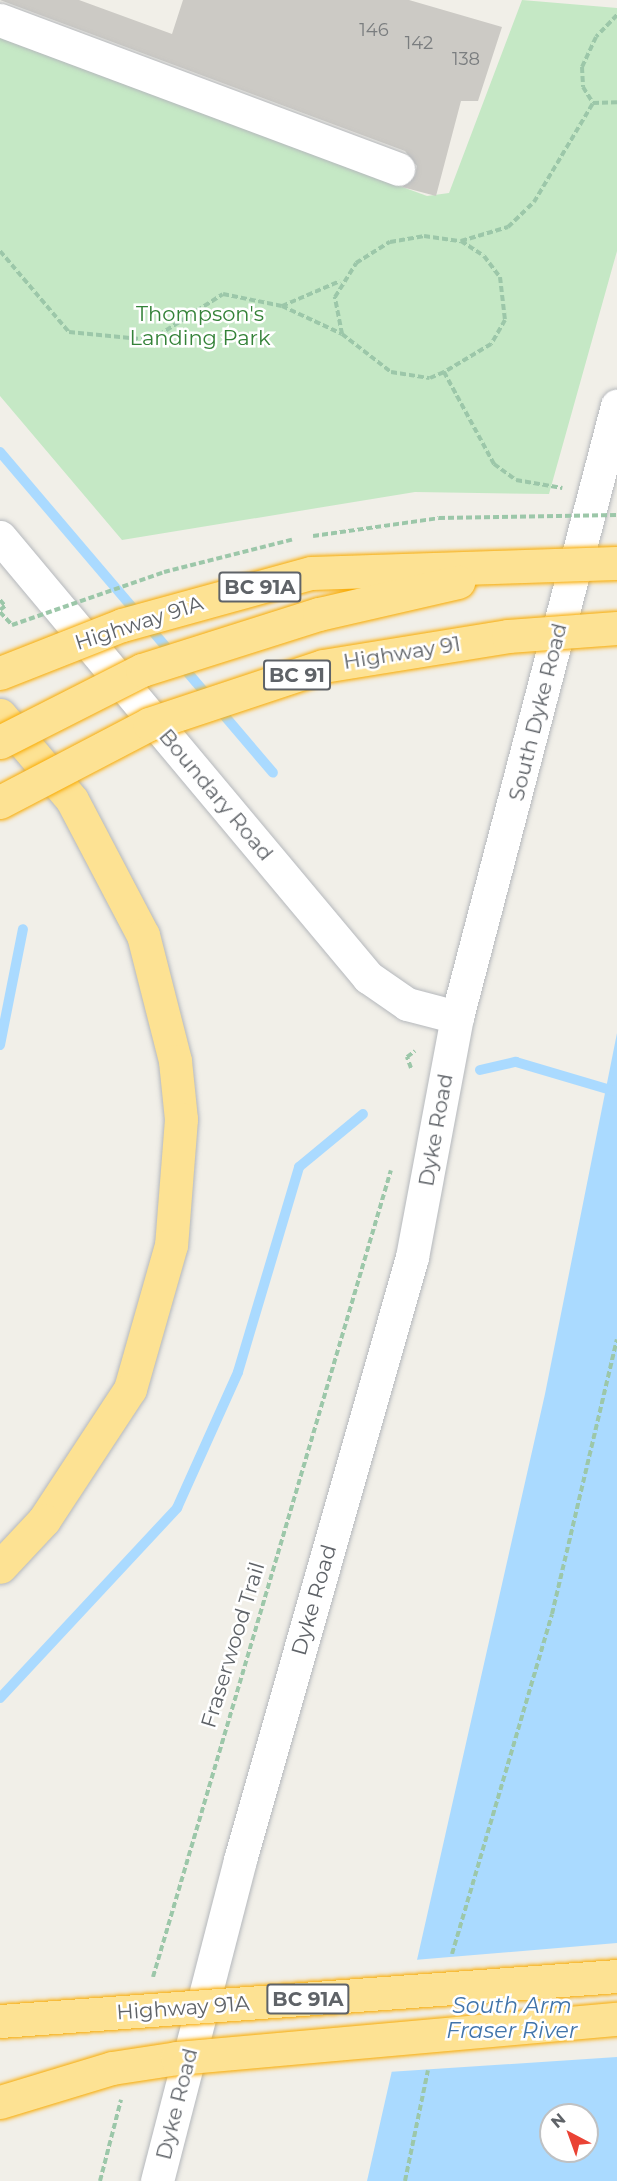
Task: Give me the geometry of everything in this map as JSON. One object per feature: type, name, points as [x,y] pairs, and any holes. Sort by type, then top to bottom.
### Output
[{"type":"highway","name":"BC 91","points":[[0,742],[142,670],[319,614],[532,565],[616,563]]},
{"type":"highway","name":"Highway 91A","points":[[0,674],[122,625],[311,573],[532,565]]},
{"type":"highway","name":"Highway 91","points":[[0,802],[149,724],[323,666],[508,636],[617,628]]},
{"type":"highway","points":[[0,716],[72,800],[143,936],[175,1061],[181,1119],[171,1245],[130,1389],[44,1520],[0,1567]]},
{"type":"highway","name":"Highway 91A","points":[[0,2021],[617,1976]]},
{"type":"highway","points":[[0,2102],[112,2068],[177,2058],[617,2019]]},
{"type":"street","points":[[0,20],[398,169]]},
{"type":"street","name":"South Dyke Road","points":[[457,1017],[482,934],[592,496],[617,406]]},
{"type":"street","name":"Boundary Road","points":[[0,537],[368,977],[407,1004],[457,1017]]},
{"type":"street","name":"Dyke Road","points":[[157,2181],[240,1860],[412,1257],[457,1017]]},
{"type":"path","points":[[593,103],[583,87],[582,67],[596,37],[617,15]]},
{"type":"path","points":[[593,103],[617,102]]},
{"type":"path","points":[[461,242],[508,227],[534,202],[593,103]]},
{"type":"path","points":[[0,251],[69,332],[151,340],[223,294],[282,306],[342,334],[392,372],[430,378],[491,344],[505,320],[500,277],[484,256],[461,242],[424,236],[390,242],[356,263],[340,280],[282,306]]},
{"type":"path","points":[[340,280],[335,297],[342,334]]},
{"type":"path","points":[[444,372],[494,464],[516,480],[592,496]]},
{"type":"path","points":[[0,600],[5,606],[0,611],[12,625]]},
{"type":"path","name":"Fraserwood Trail","points":[[150,1989],[394,1161]]},
{"type":"path","points":[[450,1965],[462,1908],[552,1614],[617,1340]]},
{"type":"path","points":[[405,2181],[429,2067]]},
{"type":"path","points":[[100,2181],[123,2090]]},
{"type":"green space","name":"Thompson's Landing Park","points":[[522,0],[617,8],[617,251],[549,494],[415,492],[122,540],[0,396],[0,38],[427,196],[449,193]]},
{"type":"water","name":"South Arm Fraser River","points":[[617,1033],[617,2181],[367,2181],[545,1394]]},
{"type":"pier","points":[[617,1943],[617,2057],[388,2072],[414,1960]]},
{"type":"building","points":[[0,0],[79,0],[172,34],[183,0],[409,0],[502,27],[478,101],[461,101],[436,196],[402,187],[415,176],[417,166],[405,151]]},
{"type":"waterway","points":[[0,452],[273,773]]},
{"type":"waterway","points":[[0,1045],[23,929]]},
{"type":"waterway","points":[[480,1070],[516,1062],[617,1092]]},
{"type":"waterway","points":[[0,1698],[177,1508],[238,1372],[299,1167],[363,1114]]}]
